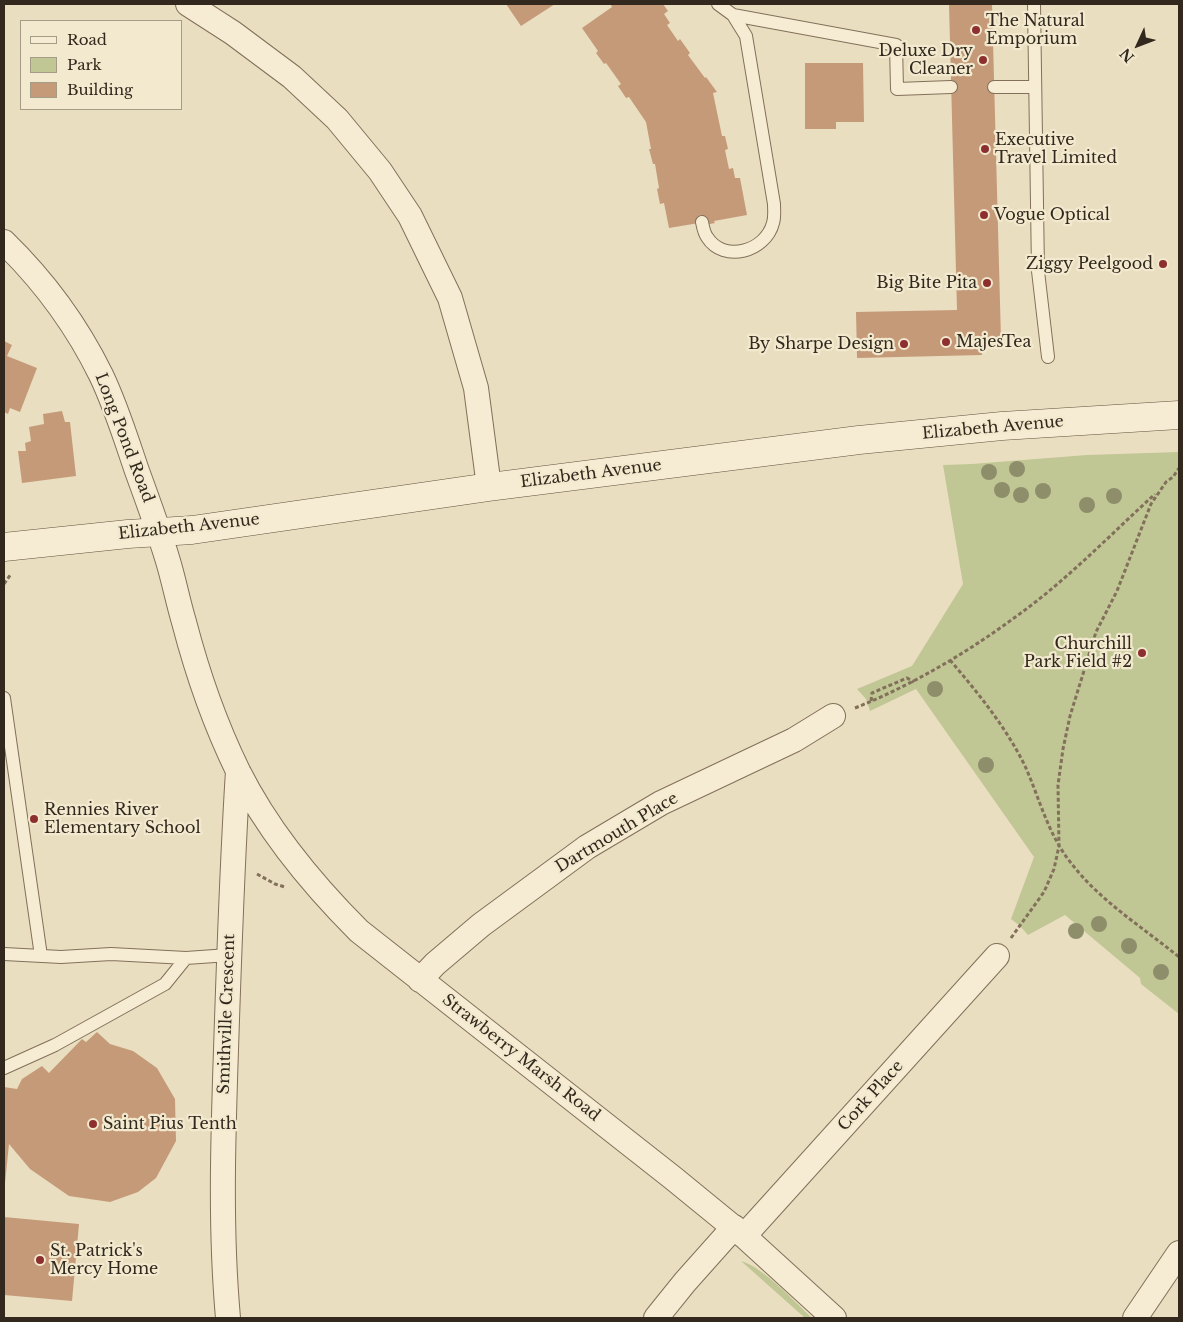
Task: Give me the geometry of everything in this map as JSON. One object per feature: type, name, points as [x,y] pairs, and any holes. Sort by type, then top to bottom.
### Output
[{"type":"main road","name":"Elizabeth Avenue","points":[[9,558],[158,532],[192,530],[489,487],[868,439],[1002,426],[1179,415]]},
{"type":"street","points":[[188,4],[233,33],[292,77],[337,119],[380,171],[410,216],[450,298],[476,388],[489,487]]},
{"type":"street","name":"Long Pond Road","points":[[4,242],[24,262],[58,304],[102,375],[168,560],[184,624],[210,704],[238,771]]},
{"type":"street","name":"Dartmouth Place","points":[[420,980],[439,960],[481,925],[587,847],[661,803],[794,740],[833,716]]},
{"type":"street","name":"Smithville Crescent","points":[[228,1318],[225,1282],[223,1140],[229,955],[238,771]]},
{"type":"street","name":"Strawberry Marsh Road","points":[[238,771],[261,812],[314,883],[359,931],[673,1178],[739,1232],[834,1318]]},
{"type":"street","name":"Cork Place","points":[[739,1232],[997,956]]},
{"type":"street","points":[[656,1318],[684,1282],[739,1232]]},
{"type":"street","points":[[1135,1318],[1179,1253]]},
{"type":"lane","points":[[702,222],[706,236],[715,246],[726,251],[740,252],[756,247],[768,236],[774,222],[774,204],[746,36],[733,16],[718,4]]},
{"type":"lane","points":[[1034,4],[1038,271],[1048,357]]},
{"type":"lane","points":[[733,16],[896,45],[897,89],[951,87]]},
{"type":"lane","points":[[994,86],[1035,87]]},
{"type":"lane","points":[[4,698],[41,956]]},
{"type":"lane","points":[[4,954],[61,957],[111,954],[186,958],[229,955]]},
{"type":"lane","points":[[4,1068],[54,1045],[165,984],[186,958]]},
{"type":"path","points":[[914,682],[907,678],[872,693],[873,700],[914,682],[1014,618],[1074,569],[1159,490],[1179,468]]},
{"type":"path","points":[[997,956],[1032,911],[1044,892],[1054,869],[1059,846],[1058,785],[1070,716],[1096,632],[1117,591],[1151,504],[1159,490]]},
{"type":"path","points":[[4,584],[9,558]]},
{"type":"path","points":[[950,660],[1010,738],[1025,767],[1042,814],[1059,846],[1087,884],[1179,957]]},
{"type":"path","points":[[256,874],[275,884],[287,887]]},
{"type":"green space","points":[[1179,452],[1179,1014],[1141,984],[1140,978],[1065,915],[1028,935],[1011,919],[1034,857],[916,689],[870,711],[866,699],[857,689],[912,666],[963,584],[943,465],[1087,455]]},
{"type":"green space","points":[[741,1261],[769,1277],[812,1318],[805,1318]]},
{"type":"building","points":[[506,4],[555,4],[521,26]]},
{"type":"building","points":[[612,4],[663,4],[668,11],[664,14],[670,23],[667,25],[678,41],[680,39],[690,53],[688,55],[717,92],[713,93],[722,136],[725,136],[728,149],[725,150],[729,169],[733,168],[735,178],[740,178],[747,215],[714,221],[715,223],[705,225],[705,222],[669,228],[664,203],[660,204],[655,164],[653,164],[649,149],[651,149],[646,122],[629,97],[626,98],[618,86],[621,84],[606,63],[604,64],[596,53],[598,51],[582,28],[612,7]]},
{"type":"building","points":[[949,4],[992,4],[1001,340],[982,340],[982,355],[857,358],[856,312],[957,310]]},
{"type":"building","points":[[805,63],[863,63],[864,122],[836,122],[836,129],[805,129]]},
{"type":"building","points":[[4,341],[12,345],[7,356],[37,368],[20,412],[10,408],[8,414],[4,412]]},
{"type":"building","points":[[62,411],[65,422],[70,422],[76,476],[22,483],[18,451],[26,451],[25,443],[31,441],[29,427],[44,424],[43,414]]},
{"type":"building","name":"Saint Pius Tenth","points":[[97,1032],[110,1044],[133,1051],[157,1068],[175,1099],[176,1141],[156,1178],[138,1192],[110,1202],[69,1196],[30,1169],[9,1144],[5,1183],[4,1087],[17,1089],[22,1079],[42,1066],[49,1073],[82,1039],[86,1042]]},
{"type":"building","name":"St. Patrick's Mercy Home","points":[[4,1217],[79,1224],[72,1301],[4,1295]]},
{"type":"place","name":"The Natural Emporium","points":[[976,30]]},
{"type":"place","name":"Deluxe Dry Cleaner","points":[[983,60]]},
{"type":"place","name":"Executive Travel Limited","points":[[985,149]]},
{"type":"place","name":"Vogue Optical","points":[[984,215]]},
{"type":"place","name":"Ziggy Peelgood","points":[[1163,264]]},
{"type":"place","name":"Big Bite Pita","points":[[987,283]]},
{"type":"place","name":"MajesTea","points":[[946,342]]},
{"type":"place","name":"By Sharpe Design","points":[[904,344]]},
{"type":"place","name":"Churchill Park Field #2","points":[[1142,653]]},
{"type":"place","name":"Rennies River Elementary School","points":[[34,819]]},
{"type":"place","name":"Saint Pius Tenth","points":[[93,1124]]},
{"type":"place","name":"St. Patrick's Mercy Home","points":[[40,1260]]}]
